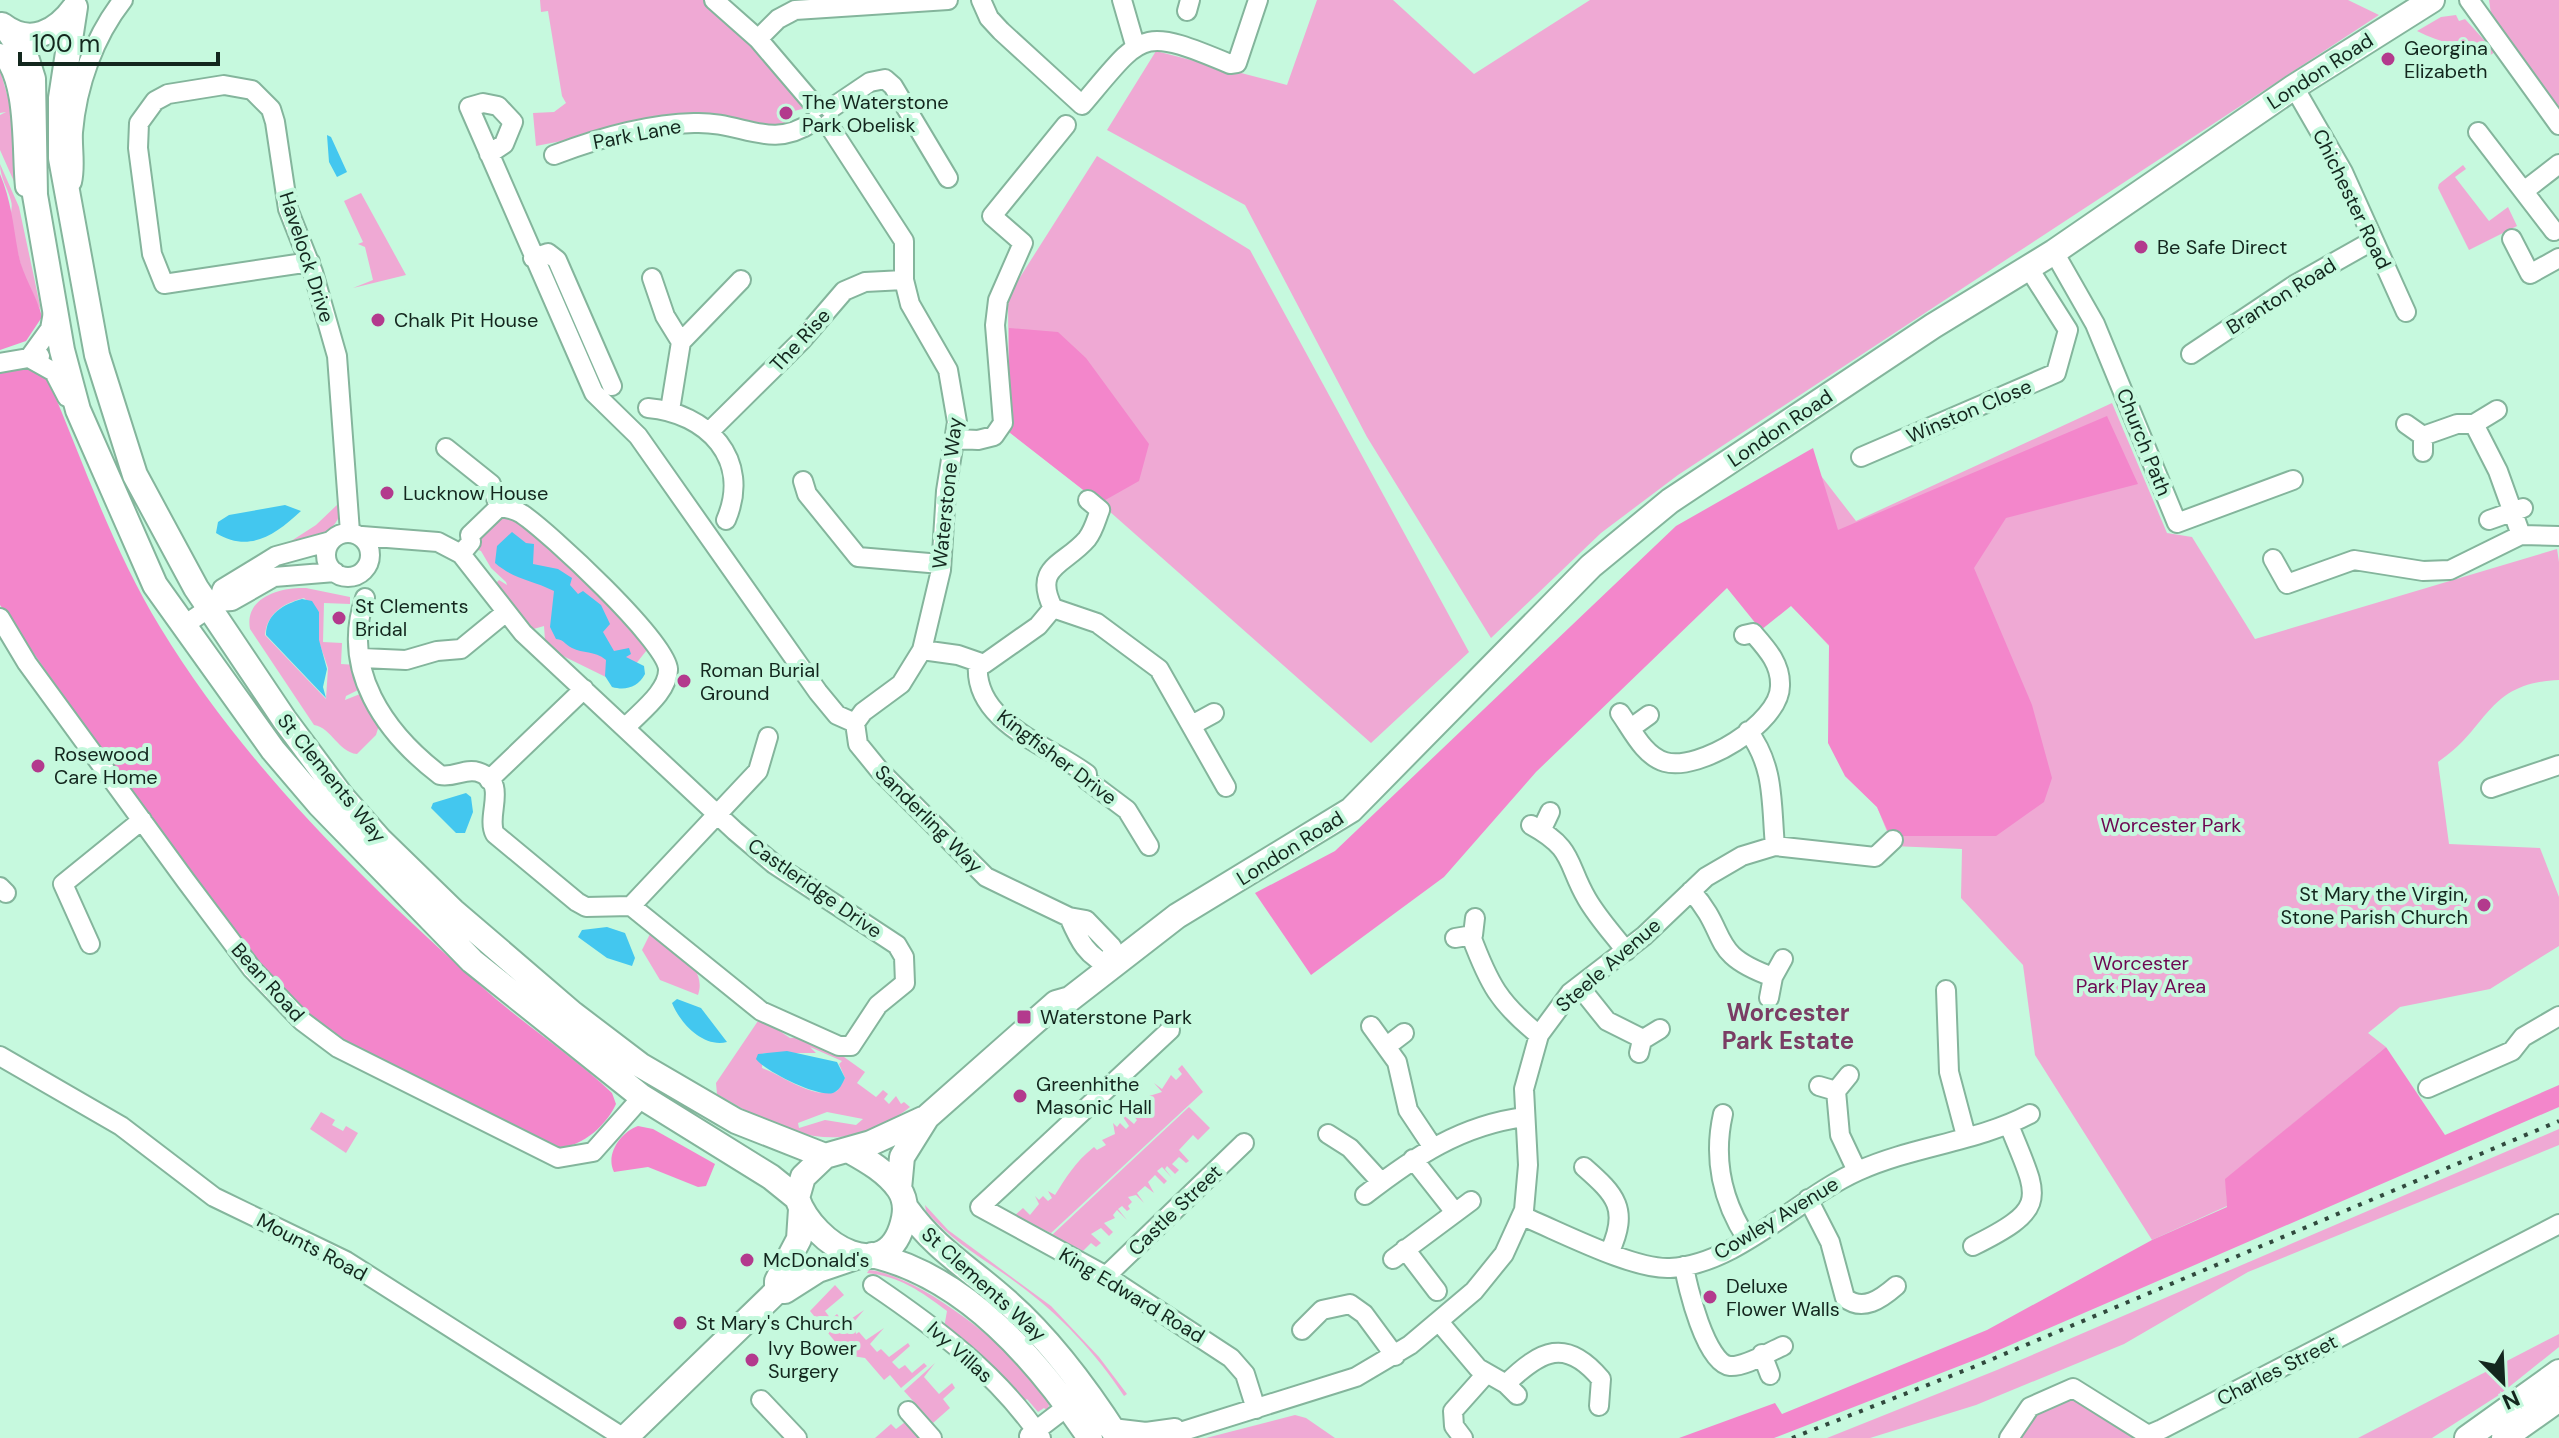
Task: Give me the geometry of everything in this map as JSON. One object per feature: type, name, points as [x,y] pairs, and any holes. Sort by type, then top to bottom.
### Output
[{"type":"main road","name":"London Road","points":[[902,1198],[902,1157],[927,1117],[1056,1003],[1070,999],[1107,958],[1351,810],[1591,566],[1670,501],[1933,326],[2054,252],[2294,87],[2432,0]]},
{"type":"main road","name":"St Clements Way","points":[[77,4],[60,124],[63,182],[69,191],[79,264],[97,355],[135,475],[169,544],[342,797],[379,839],[461,918],[573,1014],[640,1065],[736,1121],[825,1156]]},
{"type":"main road","points":[[2,27],[40,35],[59,26],[77,4]]},
{"type":"main road","name":"St Clements Way","points":[[2,27],[26,57],[33,79],[37,210],[53,308],[78,410],[155,585],[251,725],[330,815],[472,961],[642,1097],[774,1179],[799,1203]]},
{"type":"main road","name":"St Clements Way","points":[[62,350],[80,336],[73,295],[79,264]]},
{"type":"main road","name":"London Road","points":[[850,1151],[927,1117]]},
{"type":"main road","points":[[625,1438],[777,1291],[785,1291],[818,1270],[887,1249],[897,1238],[902,1198],[877,1166],[850,1151],[825,1156],[803,1177],[799,1239],[777,1281],[777,1291]]},
{"type":"main road","name":"St Clements Way","points":[[902,1198],[927,1237],[1042,1335],[1107,1435]]},
{"type":"main road","points":[[799,1203],[817,1232],[864,1256]]},
{"type":"main road","name":"St Clements Way","points":[[864,1256],[912,1267],[960,1297],[1021,1350],[1068,1406],[1107,1435]]},
{"type":"main road","points":[[2467,1438],[2559,1372]]},
{"type":"main road","points":[[2504,1438],[2559,1399]]},
{"type":"street","points":[[69,191],[74,173],[75,120],[84,78],[101,33],[123,0]]},
{"type":"street","name":"Waterstone Way","points":[[714,0],[758,39],[822,116],[904,241],[904,280],[915,317],[939,351],[951,379],[956,439],[946,491],[941,564],[922,650],[901,684],[863,712],[855,723]]},
{"type":"street","points":[[758,39],[778,19],[795,10],[948,0]]},
{"type":"street","points":[[981,0],[989,18],[1082,105],[1135,45],[1157,38],[1174,41],[1230,64],[1237,63],[1258,0]]},
{"type":"street","points":[[1122,0],[1135,45]]},
{"type":"street","points":[[2469,0],[2559,125]]},
{"type":"street","points":[[0,53],[10,66],[17,87],[25,190],[37,210]]},
{"type":"street","name":"Park Lane","points":[[554,155],[668,125],[716,124],[783,137],[878,79],[890,81],[948,178]]},
{"type":"street","name":"Havelock Drive","points":[[310,262],[164,284],[152,254],[137,136],[139,123],[155,101],[182,90],[235,85],[252,90],[271,109],[288,209],[310,262],[339,365],[356,534]]},
{"type":"street","name":"Chichester Road","points":[[2294,87],[2343,172],[2406,312]]},
{"type":"street","points":[[956,439],[978,440],[994,436],[1003,423],[995,325],[998,300],[1023,243],[992,216],[1066,125]]},
{"type":"street","points":[[2478,132],[2554,231]]},
{"type":"street","points":[[489,154],[594,393],[638,436],[816,691],[837,715],[855,723]]},
{"type":"street","points":[[2524,191],[2559,164]]},
{"type":"street","points":[[2512,239],[2530,274],[2559,258]]},
{"type":"street","name":"Branton Road","points":[[2191,354],[2296,284],[2372,241]]},
{"type":"street","name":"Church Path","points":[[2054,252],[2095,324],[2177,523],[2293,480]]},
{"type":"street","points":[[533,258],[549,253],[557,260],[612,386]]},
{"type":"street","name":"Winston Close","points":[[1861,457],[2056,373],[2068,330],[2028,267]]},
{"type":"street","points":[[652,278],[665,316],[681,342]]},
{"type":"street","points":[[670,410],[681,342],[741,280]]},
{"type":"street","name":"The Rise","points":[[710,431],[801,341],[844,291],[865,282],[904,280]]},
{"type":"street","points":[[29,358],[52,325],[53,308]]},
{"type":"street","points":[[0,363],[62,350]]},
{"type":"street","points":[[29,358],[54,372],[64,394],[78,410]]},
{"type":"street","points":[[648,408],[670,410],[691,418],[710,431],[725,451],[732,473],[733,499],[726,520]]},
{"type":"street","points":[[2406,424],[2423,444],[2457,424],[2487,414],[2498,471],[2518,510],[2521,535]]},
{"type":"street","points":[[446,448],[491,484],[499,507]]},
{"type":"street","points":[[803,481],[807,494],[858,557],[941,564]]},
{"type":"street","points":[[1053,608],[1046,578],[1092,531],[1100,510],[1088,500]]},
{"type":"street","points":[[214,606],[222,589],[269,559],[331,541],[339,534],[442,544],[461,554],[471,542],[470,535],[499,507]]},
{"type":"street","points":[[499,507],[521,512],[560,542],[664,654],[668,670],[666,682],[626,727]]},
{"type":"street","points":[[2489,520],[2518,510]]},
{"type":"street","points":[[356,534],[370,547],[367,567]]},
{"type":"street","points":[[2273,559],[2287,584],[2354,560],[2423,571],[2450,570],[2521,535],[2559,536]]},
{"type":"street","points":[[331,541],[326,554],[335,572]]},
{"type":"street","points":[[183,626],[214,606],[232,601],[278,576],[335,572],[352,577],[404,542],[417,541]]},
{"type":"street","name":"Castleridge Drive","points":[[461,554],[505,613],[715,813],[767,859],[901,949],[905,983],[878,1005],[852,1045],[833,1044],[761,1011],[631,906]]},
{"type":"street","points":[[365,598],[359,638],[363,682],[371,701],[429,766],[443,776],[474,771],[489,780],[497,797],[491,826],[502,842],[586,907],[631,906],[715,813],[759,770],[768,737]]},
{"type":"street","points":[[922,650],[958,655],[978,664],[988,662],[1038,626],[1053,608]]},
{"type":"street","points":[[1053,608],[1097,623],[1147,658],[1168,680],[1226,787]]},
{"type":"street","points":[[362,658],[406,660],[437,651],[461,649],[505,613]]},
{"type":"street","name":"Bean Road","points":[[0,618],[27,663],[252,969],[302,1021],[338,1048],[558,1158],[593,1152],[642,1097]]},
{"type":"street","points":[[1649,715],[1626,720],[1648,751],[1672,763],[1712,755],[1748,731],[1773,707],[1781,685],[1773,659],[1753,634],[1744,635]]},
{"type":"street","name":"Kingfisher Drive","points":[[978,664],[978,688],[1000,716],[1087,774],[1087,780],[1129,813],[1149,846]]},
{"type":"street","points":[[489,780],[584,689]]},
{"type":"street","points":[[1192,725],[1214,713]]},
{"type":"street","name":"Sanderling Way","points":[[855,723],[859,746],[880,771],[986,877],[1069,917],[1080,941],[1107,958]]},
{"type":"street","points":[[1748,731],[1768,764],[1775,846]]},
{"type":"street","points":[[2491,788],[2559,765]]},
{"type":"street","points":[[1550,812],[1536,828],[1569,856],[1587,900],[1626,951]]},
{"type":"street","points":[[90,944],[63,884],[142,820]]},
{"type":"street","name":"Steele Avenue","points":[[1161,1438],[1181,1429],[1329,1388],[1395,1356],[1440,1323],[1494,1269],[1522,1216],[1528,1178],[1525,1078],[1539,1035],[1561,1002],[1626,951],[1724,864],[1775,846],[1875,857],[1893,840]]},
{"type":"street","points":[[1855,873],[1859,854]]},
{"type":"street","points":[[1691,891],[1708,913],[1727,952],[1742,965],[1773,977]]},
{"type":"street","points":[[58,923],[75,913]]},
{"type":"street","points":[[1467,931],[1492,989],[1511,1012],[1539,1035]]},
{"type":"street","points":[[1769,998],[1773,977],[1783,959]]},
{"type":"street","points":[[1579,986],[1607,1021],[1641,1046],[1660,1029]]},
{"type":"street","points":[[1946,990],[1949,1072],[1966,1136]]},
{"type":"street","points":[[2428,1088],[2512,1051],[2523,1037],[2559,1016]]},
{"type":"street","points":[[1371,1026],[1398,1064],[1409,1112],[1432,1146]]},
{"type":"street","name":"King Edward Road","points":[[1170,1030],[980,1207],[1106,1276],[1235,1360],[1245,1374],[1256,1409]]},
{"type":"street","points":[[1387,1046],[1404,1033]]},
{"type":"street","name":"Mounts Road","points":[[0,1056],[121,1126],[214,1197],[346,1261],[625,1438]]},
{"type":"street","points":[[1849,1075],[1828,1088],[1840,1135],[1857,1171]]},
{"type":"street","points":[[1723,1114],[1719,1133],[1723,1188],[1731,1213],[1747,1239]]},
{"type":"street","name":"Cowley Avenue","points":[[1522,1216],[1652,1267],[1684,1266],[1722,1254],[1857,1171],[2009,1125],[2030,1114]]},
{"type":"street","points":[[1365,1195],[1432,1146],[1485,1126],[1525,1117]]},
{"type":"street","points":[[1986,1246],[2026,1213],[2034,1201],[2034,1189],[2009,1125]]},
{"type":"street","points":[[1357,1129],[1336,1139],[1381,1182]]},
{"type":"street","points":[[1700,1130],[1719,1133]]},
{"type":"street","name":"Castle Street","points":[[1106,1276],[1244,1143]]},
{"type":"street","points":[[1413,1159],[1454,1211]]},
{"type":"street","points":[[1584,1167],[1607,1187],[1618,1207],[1619,1230],[1610,1251]]},
{"type":"street","points":[[1808,1199],[1830,1242],[1844,1297],[1859,1305],[1888,1292],[1890,1315]]},
{"type":"street","points":[[1437,1291],[1399,1254],[1471,1201]]},
{"type":"street","name":"Charles Street","points":[[2009,1438],[2030,1407],[2073,1388],[2148,1435],[2559,1224]]},
{"type":"street","points":[[1684,1266],[1694,1306],[1716,1357],[1731,1366],[1783,1346]]},
{"type":"street","name":"Ivy Villas","points":[[873,1285],[931,1325],[1014,1401],[1035,1436]]},
{"type":"street","points":[[1302,1330],[1325,1319],[1341,1304],[1357,1308],[1395,1356]]},
{"type":"street","points":[[1440,1323],[1486,1374],[1512,1390],[1528,1363],[1558,1352],[1584,1358],[1601,1379],[1599,1406]]},
{"type":"street","points":[[1762,1354],[1770,1375]]},
{"type":"street","points":[[1463,1438],[1454,1426],[1453,1411],[1486,1374]]},
{"type":"street","points":[[761,1400],[796,1437]]},
{"type":"street","points":[[1035,1436],[1068,1406]]},
{"type":"street","points":[[908,1411],[932,1438]]},
{"type":"street","points":[[1107,1435],[1181,1429]]},
{"type":"green space","points":[[540,0],[703,0],[749,39],[806,108],[794,111],[790,120],[795,128],[740,123],[735,117],[679,115],[675,119],[536,146],[533,113],[554,112],[566,103],[562,96],[548,11],[541,12]]},
{"type":"green space","points":[[1317,0],[1393,0],[1474,74],[1590,0],[2348,0],[2379,15],[1678,475],[1601,533],[1491,638],[1367,437],[1245,205],[1107,130],[1156,51],[1287,85]]},
{"type":"green space","points":[[2489,0],[2559,0],[2559,125],[2491,14]]},
{"type":"green space","points":[[2456,15],[2459,21],[2465,19],[2495,52],[2489,56],[2417,31],[2441,17]]},
{"type":"green space","points":[[0,70],[10,105],[20,195],[0,150],[0,115],[6,112],[0,113]]},
{"type":"green space","points":[[1097,156],[1250,250],[1469,652],[1371,743],[1100,503],[1009,432],[1008,296]]},
{"type":"green space","points":[[0,164],[19,207],[41,310],[30,290],[15,243],[12,203]]},
{"type":"green space","points":[[2463,165],[2466,169],[2455,177],[2489,221],[2508,207],[2517,226],[2469,250],[2438,188]]},
{"type":"green space","points":[[361,193],[406,275],[353,288],[373,280],[365,247],[358,244],[363,242],[344,201]]},
{"type":"green space","name":"Worcester Park","points":[[2112,403],[2167,533],[2192,537],[2255,639],[2557,549],[2559,562],[2559,680],[2516,689],[2490,710],[2455,749],[2438,762],[2449,844],[2540,848],[2559,897],[2559,946],[2490,989],[2400,1007],[2368,1033],[2386,1047],[2226,1179],[2227,1206],[2152,1240],[2035,1055],[2023,965],[1961,898],[1962,849],[1893,846],[1877,807],[1845,776],[1830,647],[1791,605],[1805,455],[1856,521]]},
{"type":"green space","points":[[338,504],[343,504],[339,516],[325,534],[306,544],[271,554],[316,525]]},
{"type":"green space","points":[[498,515],[535,525],[650,646],[620,684],[561,655],[546,654],[544,626],[530,630],[496,583],[499,580],[507,585],[506,582],[491,568],[481,551],[473,548]]},
{"type":"green space","points":[[306,588],[350,597],[350,604],[324,603],[323,642],[342,643],[341,664],[357,665],[360,689],[346,696],[345,700],[360,694],[380,722],[376,735],[357,754],[345,749],[326,731],[314,725],[250,629],[253,609],[266,596],[286,589]],"holes":[[[304,598],[319,612],[319,642],[328,668],[326,699],[265,635],[273,615],[290,603]]]},
{"type":"green space","points":[[650,934],[677,951],[693,966],[700,985],[698,995],[660,980],[642,950]]},
{"type":"green space","points":[[760,1018],[790,1038],[804,1037],[837,1052],[865,1072],[857,1083],[876,1097],[883,1090],[888,1094],[884,1099],[889,1104],[896,1096],[901,1104],[904,1102],[910,1107],[885,1124],[861,1133],[837,1137],[813,1136],[790,1130],[742,1108],[717,1094],[716,1083]],"holes":[[[810,1047],[842,1061],[839,1064],[845,1078],[837,1091],[809,1090],[762,1068],[763,1053],[816,1053]],[[827,1112],[863,1119],[856,1125],[825,1120],[799,1128],[798,1123]]]},
{"type":"green space","points":[[1182,1065],[1203,1092],[1051,1233],[1014,1216],[1023,1208],[1030,1215],[1039,1204],[1035,1196],[1039,1200],[1043,1196],[1048,1201],[1052,1198],[1048,1191],[1055,1195],[1081,1159],[1094,1147],[1097,1150],[1106,1145],[1102,1140],[1115,1134],[1113,1123],[1117,1127],[1120,1123],[1126,1129],[1129,1126],[1119,1111],[1134,1124],[1137,1120],[1131,1113],[1135,1108],[1132,1105],[1135,1102],[1147,1109],[1152,1103],[1146,1097],[1162,1092],[1154,1083],[1162,1089],[1171,1075],[1176,1080],[1182,1074],[1178,1069]]},
{"type":"green space","points":[[1189,1107],[1210,1128],[1198,1140],[1193,1135],[1179,1150],[1189,1161],[1186,1163],[1179,1157],[1172,1164],[1179,1170],[1175,1174],[1167,1166],[1165,1169],[1172,1178],[1162,1167],[1157,1171],[1167,1181],[1164,1184],[1155,1175],[1148,1182],[1154,1193],[1145,1186],[1137,1193],[1144,1203],[1136,1195],[1128,1197],[1132,1202],[1128,1206],[1130,1209],[1127,1211],[1122,1206],[1118,1209],[1127,1220],[1117,1210],[1113,1215],[1115,1218],[1104,1223],[1113,1232],[1109,1236],[1101,1228],[1091,1234],[1101,1243],[1096,1247],[1091,1243],[1083,1251],[1052,1235]]},
{"type":"green space","points":[[321,1112],[335,1120],[332,1125],[343,1131],[346,1126],[358,1133],[346,1153],[310,1129]]},
{"type":"green space","points":[[2559,1129],[2559,1145],[2248,1272],[2124,1344],[1976,1405],[1870,1438],[1827,1438],[1997,1370]]},
{"type":"green space","points":[[925,1205],[948,1230],[1051,1306],[1099,1357],[1127,1394],[1124,1396],[1062,1321],[947,1232],[926,1211]]},
{"type":"green space","points":[[869,1270],[916,1286],[967,1320],[1035,1379],[1050,1397],[1048,1411],[1044,1408],[1038,1412],[1027,1399],[1023,1402],[944,1328],[947,1311],[910,1286],[867,1273]]},
{"type":"green space","points":[[835,1285],[844,1295],[825,1311],[831,1319],[837,1314],[845,1323],[864,1310],[853,1323],[856,1334],[859,1332],[866,1340],[884,1328],[870,1344],[877,1352],[881,1349],[889,1357],[908,1343],[910,1346],[892,1362],[899,1369],[905,1365],[912,1373],[924,1363],[927,1366],[901,1388],[890,1375],[884,1380],[865,1358],[846,1355],[810,1311]]},
{"type":"green space","points":[[2559,1334],[2559,1347],[2499,1395],[2432,1438],[2358,1438]]},
{"type":"green space","points":[[935,1363],[924,1377],[939,1394],[952,1383],[955,1388],[943,1399],[950,1408],[933,1423],[904,1391]]},
{"type":"green space","points":[[2057,1399],[2078,1401],[2143,1438],[2014,1438],[2030,1412]]},
{"type":"green space","points":[[1295,1415],[1306,1418],[1335,1438],[1206,1438]]},
{"type":"green space","points":[[909,1419],[926,1438],[875,1438],[891,1424],[896,1429]]},
{"type":"shaded area","points":[[0,174],[20,261],[42,317],[26,341],[0,350]]},
{"type":"shaded area","points":[[1009,328],[1058,332],[1086,358],[1149,444],[1139,481],[1100,503],[1009,432]]},
{"type":"shaded area","points":[[24,366],[48,379],[100,505],[143,598],[193,678],[267,773],[349,862],[497,1000],[612,1093],[616,1104],[595,1132],[576,1144],[542,1148],[315,1026],[293,1006],[185,870],[0,605],[0,371]]},
{"type":"shaded area","points":[[2107,416],[2138,484],[2006,518],[1974,568],[2032,705],[2052,778],[2044,802],[1996,836],[1890,836],[1877,807],[1845,776],[1828,743],[1829,645],[1791,606],[1761,630],[1727,588],[1536,772],[1444,877],[1311,975],[1255,893],[1335,851],[1676,526],[1813,448],[1838,530]]},
{"type":"shaded area","points":[[2386,1047],[2445,1135],[2559,1085],[2559,1107],[1985,1356],[1774,1438],[1679,1438],[1775,1403],[1782,1414],[1987,1330],[2152,1240],[2227,1207],[2225,1179]]},
{"type":"shaded area","points":[[638,1126],[653,1129],[715,1164],[706,1186],[698,1187],[648,1167],[614,1172],[612,1158],[616,1144]]},
{"type":"water","points":[[327,135],[331,137],[347,172],[337,177],[329,162]]},
{"type":"water","points":[[285,505],[301,511],[281,528],[261,539],[239,542],[216,533],[218,522],[229,515]]},
{"type":"water","points":[[512,532],[526,543],[534,544],[533,564],[558,569],[572,578],[570,585],[578,594],[583,591],[601,605],[610,624],[603,632],[614,651],[629,648],[631,654],[626,657],[644,666],[645,674],[639,682],[627,688],[612,687],[605,676],[606,660],[556,639],[550,627],[554,591],[516,576],[495,563],[497,546]]},
{"type":"water","points":[[302,599],[312,601],[319,612],[319,640],[327,669],[323,687],[326,698],[266,635],[269,621],[277,611]]},
{"type":"water","points":[[466,793],[471,797],[473,812],[465,833],[456,833],[431,808],[433,803]]},
{"type":"water","points":[[607,927],[625,933],[635,958],[632,966],[607,958],[578,937],[582,930]]},
{"type":"water","points":[[677,999],[701,1008],[727,1042],[701,1038],[687,1026],[672,1003]]},
{"type":"water","points":[[787,1051],[837,1062],[845,1078],[840,1087],[833,1093],[826,1093],[804,1087],[779,1076],[756,1059],[758,1054]]},
{"type":"railway","points":[[1792,1438],[1971,1368],[2559,1121]]},
{"type":"place","name":"Georgina Elizabeth","points":[[2388,59]]},
{"type":"place","name":"The Waterstone Park Obelisk","points":[[786,113]]},
{"type":"place","name":"Be Safe Direct","points":[[2141,247]]},
{"type":"place","name":"Chalk Pit House","points":[[378,320]]},
{"type":"place","name":"Lucknow House","points":[[387,493]]},
{"type":"place","name":"St Clements Bridal","points":[[339,618]]},
{"type":"place","name":"Roman Burial Ground","points":[[684,681]]},
{"type":"place","name":"Rosewood Care Home","points":[[38,766]]},
{"type":"place","name":"St Mary the Virgin, Stone Parish Church","points":[[2484,905]]},
{"type":"place","name":"Waterstone Park","points":[[1024,1017]]},
{"type":"place","name":"Greenhithe Masonic Hall","points":[[1020,1096]]},
{"type":"place","name":"McDonald's","points":[[747,1260]]},
{"type":"place","name":"Deluxe Flower Walls","points":[[1710,1297]]},
{"type":"place","name":"St Mary's Church","points":[[680,1323]]},
{"type":"place","name":"Ivy Bower Surgery","points":[[752,1360]]},
{"type":"district","name":"Worcester Park Estate","points":[[1788,1026]]},
{"type":"park label","name":"Worcester Park Play Area","points":[[2141,974]]}]
